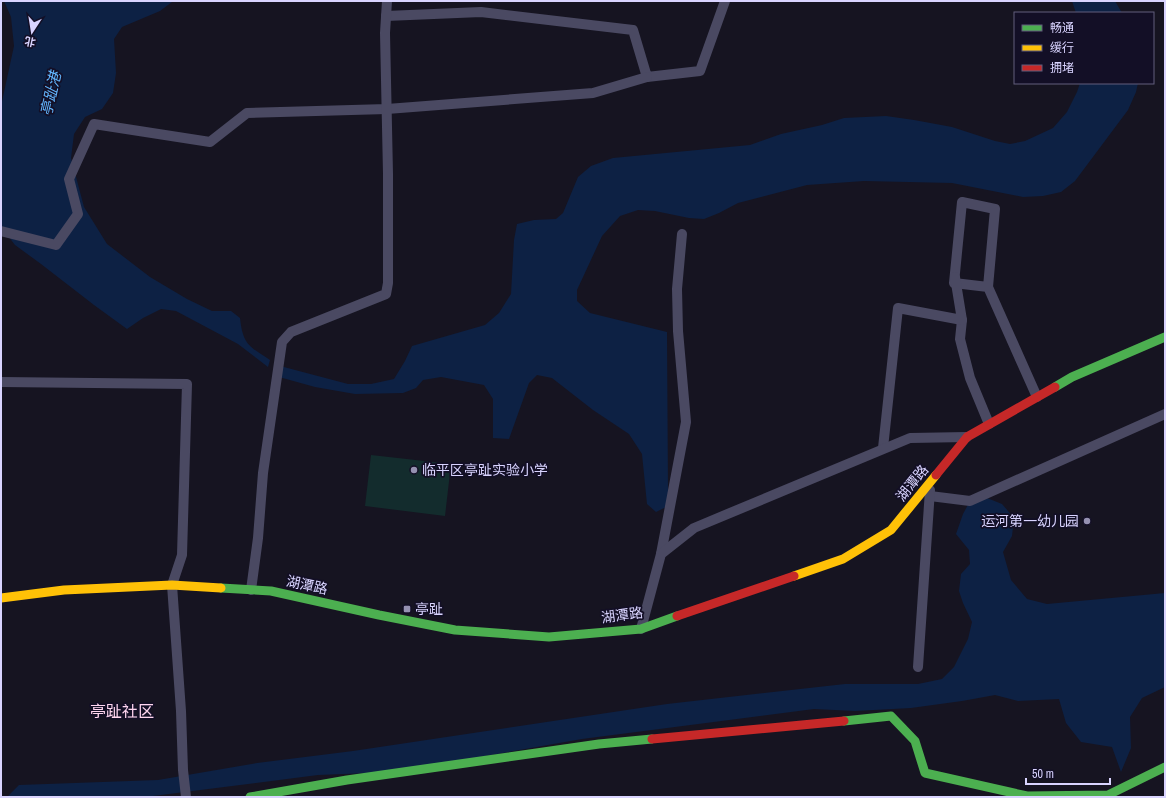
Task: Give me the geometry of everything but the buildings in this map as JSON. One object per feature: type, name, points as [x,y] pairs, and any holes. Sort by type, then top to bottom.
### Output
[{"type":"street","points":[[251,590],[258,538],[263,473],[282,342],[291,332],[386,294],[388,283],[388,174],[385,33],[387,1]]},
{"type":"street","points":[[1,231],[56,245],[78,214],[69,179],[94,124],[210,142],[247,113],[387,109],[593,93],[647,77],[700,71],[725,1]]},
{"type":"street","points":[[386,16],[481,12],[633,30],[647,77]]},
{"type":"street","points":[[989,424],[970,378],[960,339],[962,320],[955,279],[962,202],[995,208],[988,287],[1037,397]]},
{"type":"street","points":[[641,629],[661,554],[686,422],[678,331],[677,289],[682,234]]},
{"type":"street","points":[[955,279],[988,287]]},
{"type":"street","points":[[883,448],[898,308],[962,320]]},
{"type":"street","name":"湖潭路","points":[[1,598],[64,590],[172,585],[271,591],[455,630],[549,637],[641,629],[843,559],[891,530],[967,437],[1072,377],[1165,337]]},
{"type":"street","points":[[1,382],[187,384],[182,555],[172,585],[181,711],[183,770],[186,797]]},
{"type":"street","points":[[930,496],[970,501],[1165,414]]},
{"type":"street","points":[[661,554],[694,528],[883,448],[910,438],[967,437]]},
{"type":"street","points":[[918,666],[931,482]]},
{"type":"street","points":[[250,797],[347,780],[599,744],[891,716],[915,741],[925,773],[1027,797],[1108,795],[1165,767]]},
{"type":"green space","points":[[371,455],[451,464],[445,516],[365,506]]},
{"type":"water","name":"亭趾港","points":[[4,1],[172,1],[160,11],[122,27],[114,39],[116,73],[113,93],[102,109],[85,117],[74,134],[71,158],[84,207],[107,244],[150,277],[187,299],[212,311],[231,311],[240,318],[243,334],[248,344],[270,360],[268,367],[238,344],[176,311],[161,309],[143,318],[127,329],[15,245],[5,232],[1,230],[1,106],[14,46],[11,17]]},
{"type":"water","points":[[1072,1],[1115,1],[1121,12],[1076,12]]},
{"type":"water","points":[[1080,84],[1138,84],[1128,110],[1075,181],[1061,192],[1043,196],[1023,197],[952,183],[864,181],[807,185],[738,203],[704,219],[689,218],[655,211],[638,210],[620,216],[602,236],[577,290],[577,301],[590,313],[667,332],[668,493],[666,507],[656,512],[647,504],[642,454],[629,434],[593,410],[552,378],[537,375],[529,383],[509,439],[493,438],[493,399],[484,385],[441,377],[423,380],[416,388],[403,393],[355,394],[315,387],[279,377],[280,366],[348,384],[371,384],[394,379],[412,346],[485,325],[499,313],[511,294],[514,240],[517,224],[534,220],[556,219],[563,213],[578,177],[591,166],[613,158],[750,145],[781,134],[822,125],[844,118],[886,116],[952,127],[995,141],[1010,144],[1025,141],[1053,128],[1067,112]]},
{"type":"water","points":[[987,498],[1002,504],[1014,518],[1012,536],[1003,552],[1011,580],[1027,599],[1047,604],[1165,593],[1165,687],[1142,698],[1130,717],[1131,748],[1121,772],[1112,747],[1081,742],[1066,723],[1059,699],[1018,701],[995,695],[911,708],[855,711],[814,709],[582,739],[394,772],[318,775],[145,797],[7,797],[19,785],[158,780],[257,763],[353,751],[667,704],[845,684],[918,684],[942,679],[954,667],[968,639],[972,622],[959,591],[961,574],[970,564],[969,550],[956,534],[963,514],[970,501]]},
{"type":"traffic: fast","points":[[1055,387],[1072,377],[1165,337]]},
{"type":"traffic: fast","points":[[221,588],[271,591],[455,630],[549,637],[641,629],[677,616]]},
{"type":"traffic: fast","points":[[844,721],[891,716],[915,741],[925,773],[1027,796],[1108,795],[1165,767]]},
{"type":"traffic: fast","points":[[250,797],[347,780],[599,744],[652,739]]},
{"type":"traffic: slow","points":[[794,576],[843,559],[891,530],[936,475]]},
{"type":"traffic: slow","points":[[1,598],[64,590],[172,585],[221,588]]},
{"type":"traffic: jam","points":[[936,475],[967,437],[1055,387]]},
{"type":"traffic: jam","points":[[677,616],[794,576]]},
{"type":"traffic: jam","points":[[652,739],[844,721]]},
{"type":"place","name":"临平区亭趾实验小学","points":[[414,470]]},
{"type":"place","name":"运河第一幼儿园","points":[[1087,521]]},
{"type":"place","name":"亭趾","points":[[407,609]]},
{"type":"district","name":"亭趾社区","points":[[122,711]]}]
